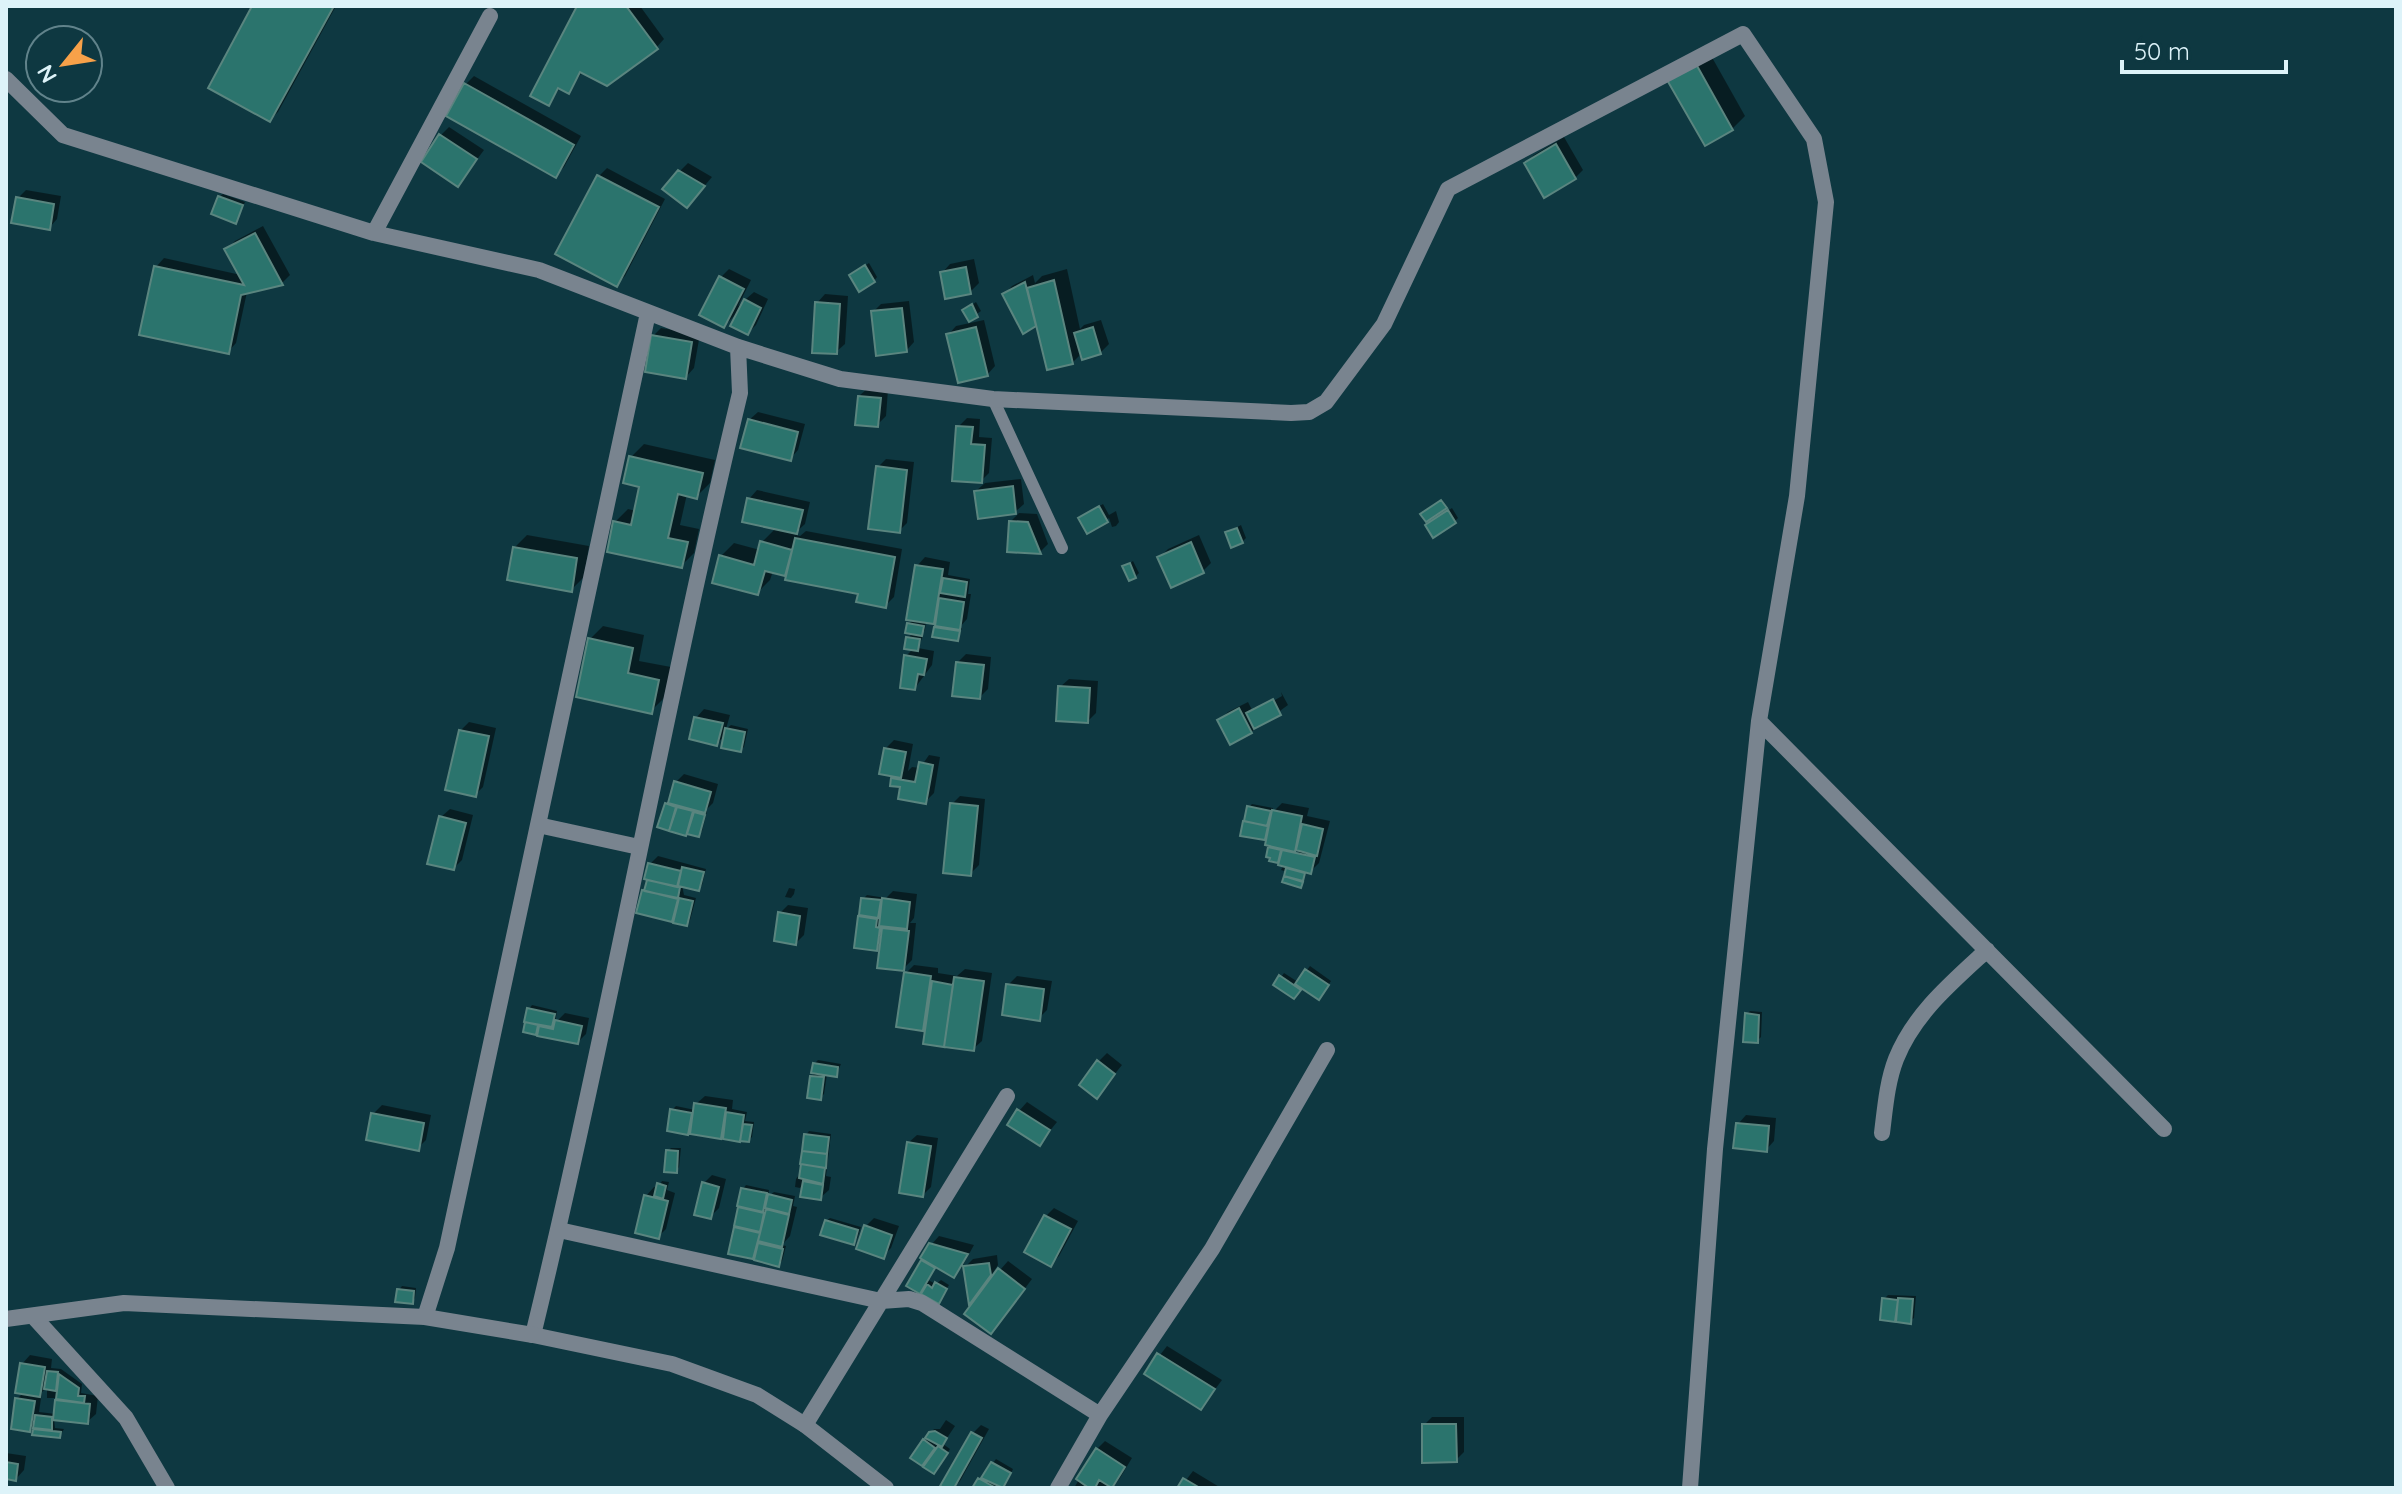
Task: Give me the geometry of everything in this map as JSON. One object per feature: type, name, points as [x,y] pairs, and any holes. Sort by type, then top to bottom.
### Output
[{"type":"street","points":[[374,233],[490,16]]},
{"type":"street","points":[[6,79],[27,103],[63,135],[374,233],[539,270],[738,347],[840,379],[993,399],[1309,412],[1326,402],[1384,324],[1448,189],[1743,34],[1814,139],[1826,202],[1797,496],[1759,721],[1715,1149],[1690,1488]]},
{"type":"street","points":[[425,1317],[447,1248],[648,313]]},
{"type":"street","points":[[533,1335],[559,1230],[668,705],[740,393],[738,347]]},
{"type":"street","points":[[1759,721],[2164,1129]]},
{"type":"street","points":[[538,825],[639,847]]},
{"type":"street","points":[[1882,1133],[1895,1062],[1911,1027],[1938,995],[1987,950]]},
{"type":"street","points":[[1058,1488],[1100,1415],[1212,1249],[1327,1050]]},
{"type":"street","points":[[805,1425],[1007,1096]]},
{"type":"street","points":[[559,1230],[881,1301],[909,1299],[922,1303],[1100,1415]]},
{"type":"street","points":[[6,1319],[124,1303],[425,1317],[533,1335],[672,1364],[757,1395],[805,1425],[886,1488]]},
{"type":"street","points":[[33,1316],[126,1418],[167,1488]]},
{"type":"lane","points":[[993,399],[1062,548]]},
{"type":"building","points":[[252,6],[334,6],[270,122],[208,88]]},
{"type":"building","points":[[577,6],[626,6],[658,49],[607,86],[580,72],[569,94],[558,88],[549,106],[530,96]]},
{"type":"building","points":[[1696,64],[1733,130],[1705,146],[1667,80]]},
{"type":"building","points":[[464,83],[574,145],[556,178],[446,116]]},
{"type":"building","points":[[439,134],[477,159],[458,187],[421,162]]},
{"type":"building","points":[[1556,144],[1576,179],[1544,198],[1524,163]]},
{"type":"building","points":[[678,170],[705,186],[687,208],[662,189]]},
{"type":"building","points":[[597,175],[659,207],[617,287],[555,254]]},
{"type":"building","points":[[218,196],[243,205],[236,224],[211,214]]},
{"type":"building","points":[[16,197],[54,204],[50,230],[11,223]]},
{"type":"building","points":[[255,233],[283,285],[241,295],[229,354],[139,335],[154,266],[244,285],[224,249]]},
{"type":"building","points":[[865,265],[875,282],[859,292],[849,275]]},
{"type":"building","points":[[966,267],[971,294],[945,299],[940,272]]},
{"type":"building","points":[[719,276],[744,289],[724,328],[699,315]]},
{"type":"building","points":[[1054,280],[1073,364],[1047,370],[1027,288]]},
{"type":"building","points":[[1025,282],[1036,326],[1023,334],[1002,294]]},
{"type":"building","points":[[744,299],[761,308],[748,335],[730,326]]},
{"type":"building","points":[[815,302],[840,304],[837,354],[812,353]]},
{"type":"building","points":[[972,304],[978,317],[969,322],[962,310]]},
{"type":"building","points":[[902,308],[907,352],[876,356],[871,311]]},
{"type":"building","points":[[976,327],[988,376],[958,383],[946,334]]},
{"type":"building","points":[[1093,327],[1101,354],[1082,360],[1074,333]]},
{"type":"building","points":[[651,335],[692,342],[686,379],[645,372]]},
{"type":"building","points":[[858,396],[881,398],[878,427],[855,425]]},
{"type":"building","points":[[748,419],[798,432],[791,461],[740,448]]},
{"type":"building","points":[[956,426],[973,427],[971,444],[985,445],[982,483],[952,481]]},
{"type":"building","points":[[629,456],[703,473],[697,499],[678,494],[668,538],[688,542],[682,568],[607,552],[613,521],[631,525],[639,487],[623,483]]},
{"type":"building","points":[[876,466],[907,470],[900,533],[868,529]]},
{"type":"building","points":[[1013,486],[1016,514],[978,519],[974,491]]},
{"type":"building","points":[[747,498],[803,510],[797,534],[742,522]]},
{"type":"building","points":[[1441,500],[1447,508],[1426,522],[1420,514]]},
{"type":"building","points":[[1099,506],[1108,522],[1087,534],[1078,518]]},
{"type":"building","points":[[1448,510],[1456,523],[1433,538],[1425,525]]},
{"type":"building","points":[[1009,521],[1028,522],[1041,554],[1007,552]]},
{"type":"building","points":[[1237,528],[1243,543],[1231,548],[1225,532]]},
{"type":"building","points":[[795,538],[895,557],[886,608],[856,602],[858,594],[785,580]]},
{"type":"building","points":[[760,541],[792,550],[785,576],[765,571],[758,595],[712,583],[719,555],[754,565]]},
{"type":"building","points":[[1191,542],[1204,573],[1171,588],[1157,557]]},
{"type":"building","points":[[513,547],[577,558],[572,592],[507,580]]},
{"type":"building","points":[[1130,563],[1136,578],[1129,581],[1122,566]]},
{"type":"building","points":[[915,565],[943,569],[934,624],[906,620]]},
{"type":"building","points":[[943,578],[967,582],[965,597],[940,593]]},
{"type":"building","points":[[939,598],[964,602],[960,630],[935,626]]},
{"type":"building","points":[[907,623],[924,626],[922,636],[905,633]]},
{"type":"building","points":[[934,627],[960,631],[958,641],[932,637]]},
{"type":"building","points":[[906,637],[920,639],[918,651],[904,649]]},
{"type":"building","points":[[588,638],[633,648],[628,673],[659,680],[652,714],[576,697]]},
{"type":"building","points":[[904,655],[927,659],[924,675],[918,674],[915,690],[900,688]]},
{"type":"building","points":[[956,662],[984,665],[980,699],[952,696]]},
{"type":"building","points":[[1058,686],[1090,688],[1088,723],[1056,721]]},
{"type":"building","points":[[1273,699],[1281,715],[1254,729],[1246,713]]},
{"type":"building","points":[[1239,708],[1252,733],[1230,745],[1217,720]]},
{"type":"building","points":[[694,717],[723,723],[717,746],[689,739]]},
{"type":"building","points":[[725,728],[745,732],[741,752],[721,748]]},
{"type":"building","points":[[459,730],[489,736],[476,797],[445,790]]},
{"type":"building","points":[[884,748],[906,752],[901,778],[879,774]]},
{"type":"building","points":[[919,762],[933,765],[926,804],[898,799],[900,787],[890,786],[891,778],[915,782]]},
{"type":"building","points":[[674,781],[711,792],[705,813],[668,803]]},
{"type":"building","points":[[665,803],[676,807],[669,831],[657,827]]},
{"type":"building","points":[[950,803],[978,806],[971,876],[943,873]]},
{"type":"building","points":[[1247,806],[1271,811],[1267,826],[1244,821]]},
{"type":"building","points":[[677,807],[693,811],[686,836],[669,831]]},
{"type":"building","points":[[1272,810],[1302,816],[1295,852],[1265,845]]},
{"type":"building","points":[[694,812],[705,815],[699,837],[687,834]]},
{"type":"building","points":[[439,816],[466,823],[454,870],[427,864]]},
{"type":"building","points":[[1243,821],[1268,826],[1265,840],[1240,836]]},
{"type":"building","points":[[1302,824],[1323,829],[1317,856],[1296,850]]},
{"type":"building","points":[[1268,847],[1281,850],[1278,863],[1266,857]]},
{"type":"building","points":[[1282,850],[1315,857],[1311,874],[1278,865]]},
{"type":"building","points":[[648,863],[681,871],[677,887],[644,879]]},
{"type":"building","points":[[682,867],[704,872],[699,891],[678,886]]},
{"type":"building","points":[[1286,868],[1305,873],[1303,881],[1284,876]]},
{"type":"building","points":[[1284,876],[1303,882],[1301,888],[1282,882]]},
{"type":"building","points":[[647,880],[680,887],[678,898],[644,891]]},
{"type":"building","points":[[642,890],[678,899],[672,922],[636,913]]},
{"type":"building","points":[[679,898],[693,901],[687,926],[673,923]]},
{"type":"building","points":[[861,898],[881,900],[878,918],[859,915]]},
{"type":"building","points":[[882,898],[910,902],[907,929],[879,926]]},
{"type":"building","points":[[778,912],[800,916],[796,945],[774,941]]},
{"type":"building","points":[[858,916],[877,919],[876,927],[880,928],[877,951],[854,948]]},
{"type":"building","points":[[882,928],[909,931],[904,971],[877,968]]},
{"type":"building","points":[[1305,969],[1329,985],[1319,1000],[1295,984]]},
{"type":"building","points":[[904,972],[931,976],[923,1031],[896,1027]]},
{"type":"building","points":[[1279,975],[1301,990],[1294,999],[1273,985]]},
{"type":"building","points":[[954,977],[984,981],[974,1051],[944,1047]]},
{"type":"building","points":[[932,981],[953,985],[944,1047],[923,1044]]},
{"type":"building","points":[[1006,984],[1044,989],[1040,1021],[1002,1015]]},
{"type":"building","points":[[527,1008],[555,1014],[552,1027],[524,1022]]},
{"type":"building","points":[[1745,1013],[1759,1015],[1758,1043],[1743,1042]]},
{"type":"building","points":[[555,1020],[582,1026],[578,1044],[537,1036],[539,1026],[553,1029]]},
{"type":"building","points":[[525,1022],[538,1025],[536,1035],[523,1032]]},
{"type":"building","points":[[1097,1060],[1115,1074],[1097,1099],[1079,1085]]},
{"type":"building","points":[[813,1063],[838,1067],[837,1077],[811,1073]]},
{"type":"building","points":[[810,1076],[824,1077],[821,1100],[807,1098]]},
{"type":"building","points":[[694,1103],[726,1108],[721,1139],[690,1134]]},
{"type":"building","points":[[670,1109],[692,1113],[688,1135],[667,1131]]},
{"type":"building","points":[[1017,1109],[1050,1130],[1040,1146],[1007,1125]]},
{"type":"building","points":[[726,1112],[744,1115],[740,1142],[723,1139]]},
{"type":"building","points":[[371,1113],[424,1123],[419,1151],[366,1140]]},
{"type":"building","points":[[1736,1123],[1769,1126],[1767,1152],[1733,1148]]},
{"type":"building","points":[[743,1124],[752,1125],[749,1142],[740,1141]]},
{"type":"building","points":[[804,1134],[829,1137],[827,1154],[802,1151]]},
{"type":"building","points":[[907,1142],[931,1146],[923,1197],[899,1193]]},
{"type":"building","points":[[666,1150],[678,1151],[677,1173],[664,1172]]},
{"type":"building","points":[[802,1151],[827,1154],[826,1168],[800,1164]]},
{"type":"building","points":[[801,1164],[825,1168],[823,1184],[799,1178]]},
{"type":"building","points":[[803,1181],[823,1185],[821,1200],[800,1197]]},
{"type":"building","points":[[702,1182],[719,1187],[711,1219],[694,1215]]},
{"type":"building","points":[[657,1183],[666,1186],[663,1199],[654,1196]]},
{"type":"building","points":[[741,1188],[767,1193],[763,1212],[737,1206]]},
{"type":"building","points":[[768,1194],[792,1200],[789,1214],[765,1208]]},
{"type":"building","points":[[644,1195],[668,1201],[659,1239],[635,1233]]},
{"type":"building","points":[[738,1207],[764,1213],[760,1232],[734,1226]]},
{"type":"building","points":[[766,1209],[789,1215],[782,1247],[758,1241]]},
{"type":"building","points":[[1044,1215],[1071,1229],[1051,1267],[1024,1252]]},
{"type":"building","points":[[825,1220],[858,1230],[854,1245],[820,1235]]},
{"type":"building","points":[[864,1225],[892,1235],[884,1259],[856,1249]]},
{"type":"building","points":[[734,1227],[760,1233],[753,1259],[728,1254]]},
{"type":"building","points":[[758,1243],[783,1249],[779,1267],[754,1260]]},
{"type":"building","points":[[929,1243],[968,1254],[954,1278],[920,1258]]},
{"type":"building","points":[[921,1260],[935,1268],[920,1294],[906,1286]]},
{"type":"building","points":[[989,1263],[991,1275],[969,1305],[963,1266]]},
{"type":"building","points":[[998,1268],[1025,1289],[991,1334],[964,1314]]},
{"type":"building","points":[[935,1282],[947,1289],[939,1304],[921,1294],[927,1284],[932,1288]]},
{"type":"building","points":[[397,1289],[414,1291],[413,1304],[395,1302]]},
{"type":"building","points":[[1882,1298],[1898,1300],[1895,1322],[1880,1320]]},
{"type":"building","points":[[1898,1298],[1913,1299],[1911,1324],[1896,1322]]},
{"type":"building","points":[[1157,1353],[1215,1389],[1201,1410],[1144,1374]]},
{"type":"building","points":[[20,1363],[45,1367],[40,1397],[15,1393]]},
{"type":"building","points":[[47,1371],[58,1372],[56,1391],[44,1389]]},
{"type":"building","points":[[59,1374],[79,1388],[78,1396],[85,1396],[84,1403],[56,1399]]},
{"type":"building","points":[[15,1398],[35,1401],[30,1432],[11,1429]]},
{"type":"building","points":[[55,1400],[90,1404],[88,1424],[53,1420]]},
{"type":"building","points":[[35,1415],[52,1417],[52,1430],[33,1428]]},
{"type":"building","points":[[1422,1424],[1456,1424],[1457,1462],[1422,1463]]},
{"type":"building","points":[[33,1429],[61,1432],[60,1438],[32,1435]]},
{"type":"building","points":[[935,1431],[947,1438],[942,1447],[925,1438],[929,1432]]},
{"type":"building","points":[[971,1432],[982,1438],[954,1488],[940,1486]]},
{"type":"building","points":[[923,1439],[935,1448],[922,1466],[910,1458]]},
{"type":"building","points":[[938,1446],[948,1453],[934,1474],[923,1467]]},
{"type":"building","points":[[1096,1448],[1125,1467],[1112,1488],[1099,1480],[1095,1488],[1089,1488],[1076,1479]]},
{"type":"building","points":[[6,1462],[18,1464],[16,1481],[6,1479]]},
{"type":"building","points":[[991,1462],[1011,1473],[1003,1488],[981,1478]]},
{"type":"building","points":[[978,1478],[996,1488],[972,1488]]},
{"type":"building","points":[[1183,1478],[1200,1488],[1177,1488]]}]
